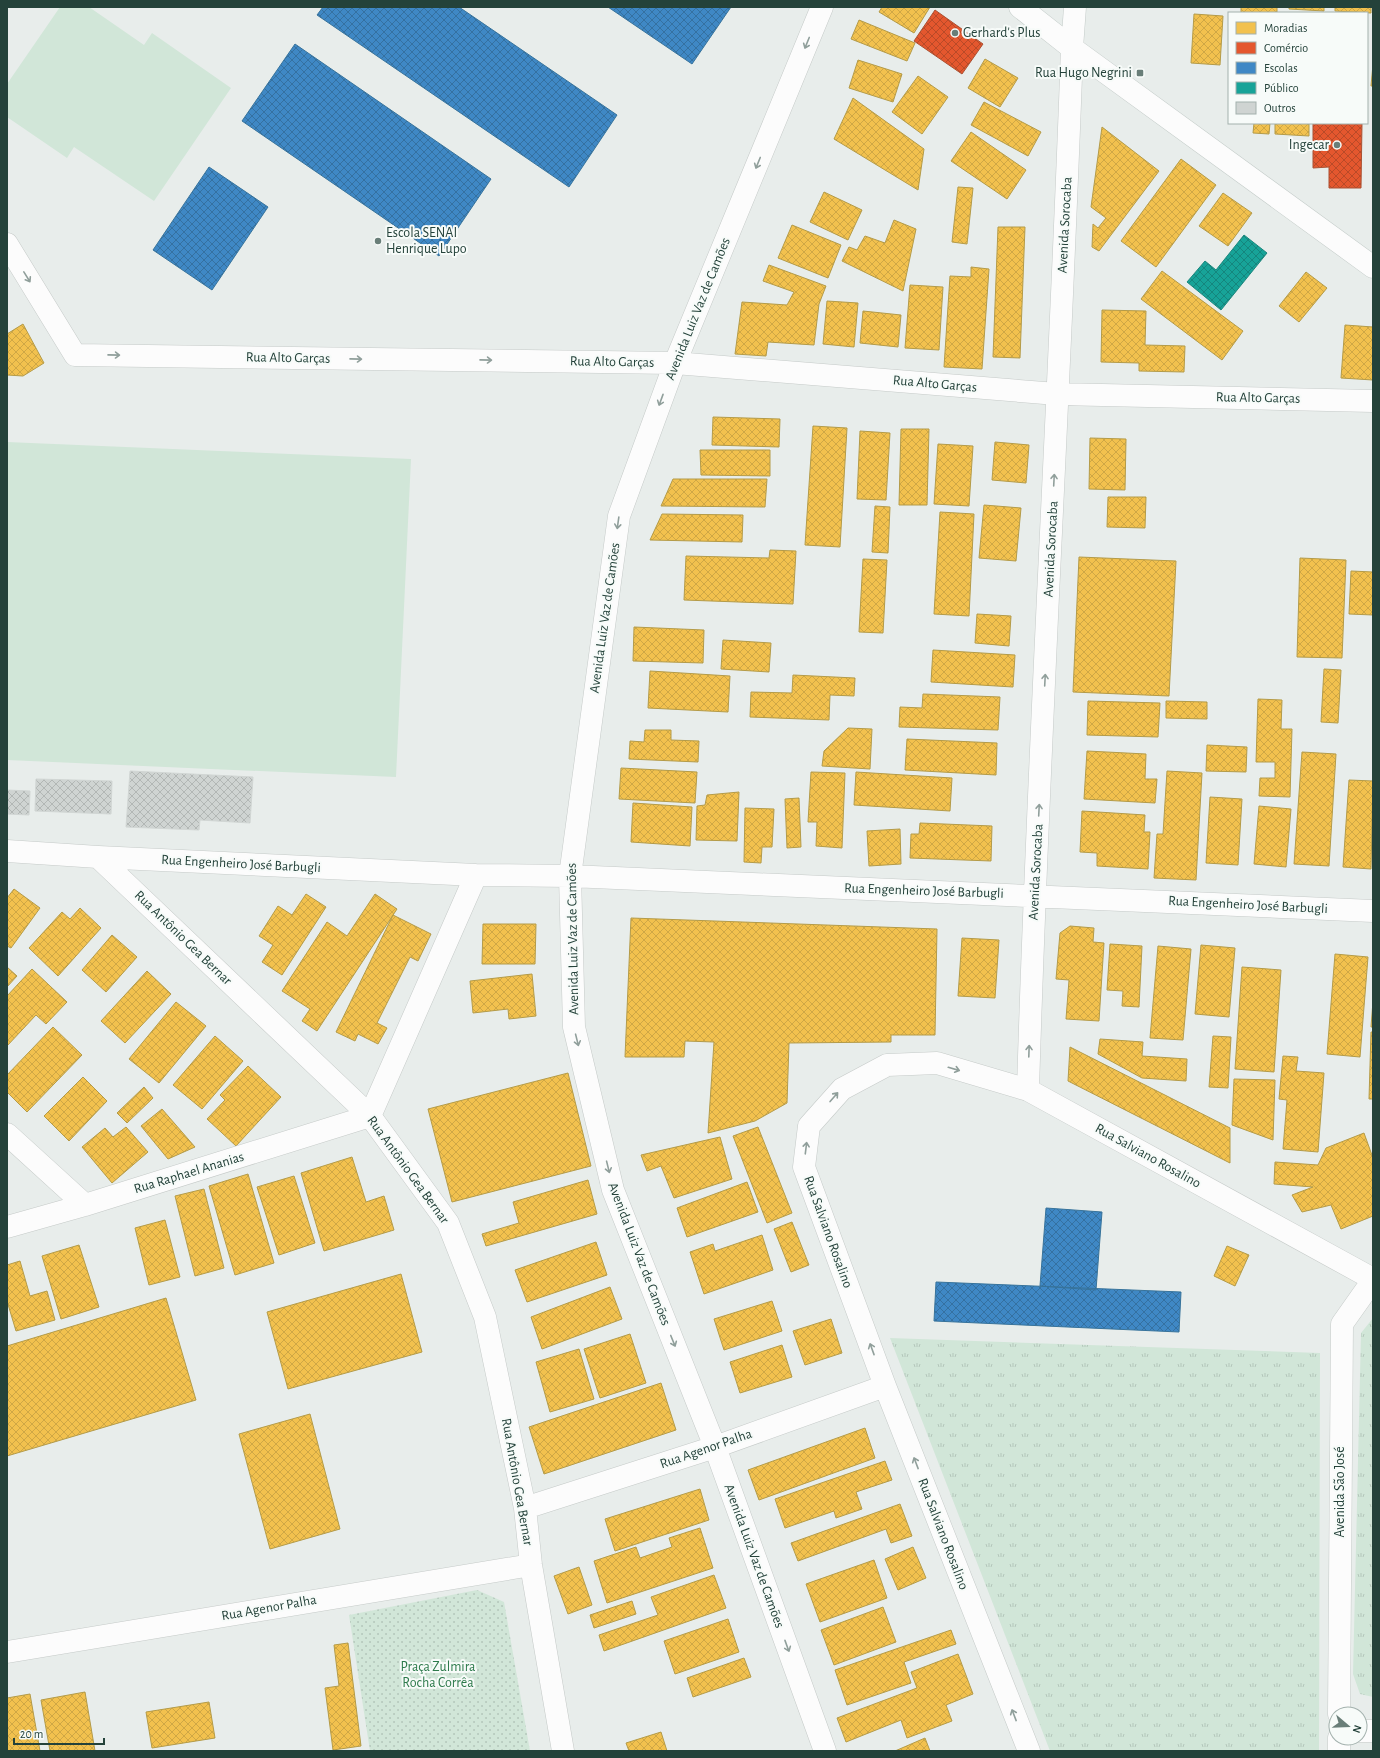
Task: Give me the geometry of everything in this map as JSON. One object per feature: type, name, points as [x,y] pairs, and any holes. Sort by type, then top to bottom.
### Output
[{"type":"street","name":"Avenida Luiz Vaz de Camões","points":[[822,7],[674,363],[619,516],[570,876],[574,1027],[613,1190],[715,1447],[825,1751]]},
{"type":"street","points":[[1020,7],[1072,48],[1373,267]]},
{"type":"street","name":"Avenida Sorocaba","points":[[1028,1090],[1035,895],[1075,7]]},
{"type":"street","name":"Rua Alto Garças","points":[[7,244],[75,354],[674,363],[1057,394],[1373,401]]},
{"type":"street","name":"Rua Engenheiro José Barbugli","points":[[7,851],[98,857],[476,875],[570,876],[1035,895],[1373,911]]},
{"type":"street","name":"Rua Antônio Gea Bernar","points":[[98,857],[370,1116],[448,1223],[485,1317],[525,1508],[531,1564],[563,1751]]},
{"type":"street","points":[[370,1116],[476,875]]},
{"type":"street","name":"Rua Salviano Rosalino","points":[[1029,1751],[885,1386],[804,1167],[809,1126],[842,1089],[887,1066],[937,1063],[1028,1090],[1373,1280]]},
{"type":"street","name":"Rua Raphael Ananias","points":[[7,1227],[85,1205],[370,1116]]},
{"type":"street","points":[[7,1134],[85,1205]]},
{"type":"street","name":"Avenida São José","points":[[1339,1706],[1342,1324],[1373,1280]]},
{"type":"street","name":"Rua Agenor Palha","points":[[525,1508],[715,1447],[885,1386]]},
{"type":"street","name":"Rua Agenor Palha","points":[[7,1652],[531,1564]]},
{"type":"green space","points":[[60,7],[89,7],[144,45],[152,33],[231,88],[154,201],[74,147],[67,158],[7,117],[7,84]]},
{"type":"green space","points":[[7,442],[411,459],[396,777],[7,760]]},
{"type":"green space","points":[[1373,1318],[1373,1697],[1360,1694],[1353,1674],[1361,1333]]},
{"type":"green space","points":[[890,1338],[1320,1353],[1319,1751],[1050,1751]]},
{"type":"green space","name":"Praça Zulmira Rocha Corrêa","points":[[477,1590],[504,1602],[530,1751],[370,1751],[349,1615]]},
{"type":"building: Moradias","points":[[882,7],[930,7],[914,33],[879,12]]},
{"type":"building: Moradias","points":[[1241,7],[1277,7],[1277,12],[1241,12]]},
{"type":"building: Moradias","points":[[1289,7],[1324,7],[1324,11],[1289,9]]},
{"type":"building: Moradias","points":[[1335,7],[1371,7],[1371,13],[1335,11]]},
{"type":"building: Moradias","points":[[1194,14],[1223,16],[1220,65],[1191,63]]},
{"type":"building: Moradias","points":[[859,20],[915,43],[907,61],[851,39]]},
{"type":"building: Moradias","points":[[985,59],[1018,78],[1000,107],[968,88]]},
{"type":"building: Moradias","points":[[858,60],[902,74],[893,102],[849,88]]},
{"type":"building: Moradias","points":[[1373,64],[1373,86],[1371,86]]},
{"type":"building: Moradias","points":[[918,76],[948,97],[922,134],[892,112]]},
{"type":"building: Moradias","points":[[853,98],[924,149],[918,190],[834,139]]},
{"type":"building: Moradias","points":[[984,102],[1041,132],[1028,156],[971,125]]},
{"type":"building: Moradias","points":[[1254,124],[1270,124],[1269,134],[1253,133]]},
{"type":"building: Moradias","points":[[1275,124],[1309,124],[1309,136],[1275,134]]},
{"type":"building: Moradias","points":[[1102,127],[1159,171],[1099,251],[1092,247],[1093,224],[1098,228],[1106,218],[1091,207]]},
{"type":"building: Moradias","points":[[971,132],[1026,170],[1007,199],[951,161]]},
{"type":"building: Moradias","points":[[1181,159],[1216,185],[1156,267],[1121,241]]},
{"type":"building: Moradias","points":[[958,187],[973,188],[967,244],[952,242]]},
{"type":"building: Moradias","points":[[824,192],[862,210],[848,240],[810,222]]},
{"type":"building: Moradias","points":[[1223,193],[1252,213],[1228,246],[1199,226]]},
{"type":"building: Moradias","points":[[894,220],[916,229],[903,291],[842,261],[849,247],[857,250],[865,236],[885,243]]},
{"type":"building: Moradias","points":[[792,225],[841,245],[828,278],[778,258]]},
{"type":"building: Moradias","points":[[998,227],[1025,227],[1020,358],[993,357]]},
{"type":"building: Moradias","points":[[769,265],[826,286],[819,304],[814,345],[768,342],[766,356],[735,354],[742,302],[787,305],[794,292],[763,281]]},
{"type":"building: Moradias","points":[[971,267],[989,269],[982,369],[944,367],[950,276],[971,277]]},
{"type":"building: Moradias","points":[[1162,271],[1243,331],[1222,360],[1141,299]]},
{"type":"building: Moradias","points":[[1306,272],[1327,288],[1299,322],[1279,306]]},
{"type":"building: Moradias","points":[[910,285],[943,287],[939,350],[905,348]]},
{"type":"building: Moradias","points":[[827,301],[858,303],[854,347],[823,344]]},
{"type":"building: Moradias","points":[[1102,310],[1146,311],[1145,345],[1185,346],[1184,372],[1139,371],[1139,363],[1101,362]]},
{"type":"building: Moradias","points":[[863,311],[901,315],[898,347],[860,343]]},
{"type":"building: Moradias","points":[[23,324],[44,363],[23,376],[7,375],[7,334]]},
{"type":"building: Moradias","points":[[1345,325],[1373,327],[1373,380],[1341,378]]},
{"type":"building: Moradias","points":[[713,417],[780,419],[779,447],[712,445]]},
{"type":"building: Moradias","points":[[813,426],[847,428],[840,547],[805,545]]},
{"type":"building: Moradias","points":[[901,429],[929,429],[927,505],[899,505]]},
{"type":"building: Moradias","points":[[860,431],[890,433],[886,500],[857,499]]},
{"type":"building: Moradias","points":[[1090,438],[1126,439],[1125,490],[1089,489]]},
{"type":"building: Moradias","points":[[995,442],[1029,445],[1026,483],[992,480]]},
{"type":"building: Moradias","points":[[938,444],[973,446],[969,506],[934,504]]},
{"type":"building: Moradias","points":[[700,450],[770,450],[770,476],[701,475]]},
{"type":"building: Moradias","points":[[673,479],[767,479],[765,507],[661,506]]},
{"type":"building: Moradias","points":[[1108,497],[1146,497],[1145,528],[1107,527]]},
{"type":"building: Moradias","points":[[984,505],[1021,508],[1016,561],[979,558]]},
{"type":"building: Moradias","points":[[875,506],[890,507],[888,553],[872,552]]},
{"type":"building: Moradias","points":[[940,512],[974,514],[969,616],[934,614]]},
{"type":"building: Moradias","points":[[662,514],[743,515],[742,542],[650,540]]},
{"type":"building: Moradias","points":[[770,550],[796,551],[793,604],[684,600],[686,556],[769,558]]},
{"type":"building: Moradias","points":[[1079,557],[1176,561],[1169,696],[1073,692]]},
{"type":"building: Moradias","points":[[1300,558],[1346,560],[1342,658],[1297,657]]},
{"type":"building: Moradias","points":[[863,559],[887,560],[883,633],[859,632]]},
{"type":"building: Moradias","points":[[1351,571],[1373,572],[1373,615],[1349,614]]},
{"type":"building: Moradias","points":[[977,614],[1011,616],[1009,646],[975,643]]},
{"type":"building: Moradias","points":[[634,627],[704,630],[703,663],[633,661]]},
{"type":"building: Moradias","points":[[723,640],[771,643],[769,672],[721,669]]},
{"type":"building: Moradias","points":[[933,650],[1015,655],[1013,687],[931,682]]},
{"type":"building: Moradias","points":[[1324,669],[1341,670],[1338,723],[1321,722]]},
{"type":"building: Moradias","points":[[650,671],[730,676],[728,712],[648,708]]},
{"type":"building: Moradias","points":[[793,675],[855,678],[854,696],[830,695],[829,720],[750,717],[751,692],[792,693]]},
{"type":"building: Moradias","points":[[923,694],[1000,697],[998,730],[899,727],[900,707],[922,708]]},
{"type":"building: Moradias","points":[[1258,699],[1282,700],[1281,729],[1292,729],[1290,797],[1259,796],[1260,778],[1275,778],[1275,762],[1256,762]]},
{"type":"building: Moradias","points":[[1088,701],[1160,703],[1158,737],[1087,735]]},
{"type":"building: Moradias","points":[[1166,701],[1207,702],[1207,719],[1166,718]]},
{"type":"building: Moradias","points":[[848,728],[872,729],[870,769],[822,766],[824,751]]},
{"type":"building: Moradias","points":[[645,730],[671,730],[671,740],[699,741],[698,762],[629,759],[630,741],[644,742]]},
{"type":"building: Moradias","points":[[907,739],[997,743],[996,775],[905,770]]},
{"type":"building: Moradias","points":[[1207,745],[1247,747],[1246,772],[1206,771]]},
{"type":"building: Moradias","points":[[1087,751],[1146,754],[1145,779],[1157,779],[1155,803],[1084,799]]},
{"type":"building: Moradias","points":[[1302,752],[1336,754],[1329,866],[1294,864]]},
{"type":"building: Moradias","points":[[621,768],[697,772],[695,803],[619,799]]},
{"type":"building: Moradias","points":[[1167,771],[1202,773],[1196,880],[1154,878],[1157,834],[1163,834]]},
{"type":"building: Moradias","points":[[811,772],[845,773],[842,848],[816,846],[817,822],[808,822]]},
{"type":"building: Moradias","points":[[856,772],[952,778],[950,811],[854,805]]},
{"type":"building: Moradias","points":[[1349,780],[1373,781],[1371,869],[1343,867]]},
{"type":"building: Moradias","points":[[739,792],[737,841],[696,840],[697,806],[705,805],[707,795]]},
{"type":"building: Moradias","points":[[1210,797],[1242,799],[1238,865],[1206,863]]},
{"type":"building: Moradias","points":[[799,798],[801,847],[787,848],[785,799]]},
{"type":"building: Moradias","points":[[633,803],[692,807],[690,846],[631,842]]},
{"type":"building: Moradias","points":[[1259,806],[1291,809],[1286,867],[1254,864]]},
{"type":"building: Moradias","points":[[745,808],[774,809],[772,847],[762,847],[761,863],[744,862]]},
{"type":"building: Moradias","points":[[1082,811],[1145,815],[1144,832],[1150,832],[1148,869],[1097,866],[1097,853],[1080,852]]},
{"type":"building: Moradias","points":[[920,823],[992,826],[991,861],[910,858],[911,834],[919,834]]},
{"type":"building: Moradias","points":[[900,829],[901,864],[869,866],[867,831]]},
{"type":"building: Moradias","points":[[14,889],[40,908],[11,948],[7,946],[7,898]]},
{"type":"building: Moradias","points":[[306,894],[326,907],[282,975],[262,962],[273,945],[259,936],[278,906],[292,915]]},
{"type":"building: Moradias","points":[[375,894],[397,909],[317,1031],[302,1021],[310,1009],[282,991],[327,922],[347,936]]},
{"type":"building: Moradias","points":[[80,908],[101,928],[58,976],[29,948],[62,912],[70,919]]},
{"type":"building: Moradias","points":[[393,915],[431,934],[418,961],[410,957],[377,1023],[387,1028],[378,1044],[358,1034],[355,1041],[336,1032]]},
{"type":"building: Moradias","points":[[631,918],[937,929],[935,1035],[891,1035],[891,1042],[789,1043],[787,1103],[755,1121],[708,1133],[714,1042],[685,1041],[684,1057],[625,1057]]},
{"type":"building: Moradias","points":[[483,924],[536,924],[535,964],[482,964]]},
{"type":"building: Moradias","points":[[1070,926],[1094,928],[1093,942],[1104,943],[1099,1021],[1066,1019],[1069,980],[1056,979],[1060,933]]},
{"type":"building: Moradias","points":[[112,935],[137,957],[106,992],[82,970]]},
{"type":"building: Moradias","points":[[962,938],[999,940],[995,998],[958,996]]},
{"type":"building: Moradias","points":[[1110,944],[1142,946],[1139,1007],[1122,1006],[1123,991],[1107,990]]},
{"type":"building: Moradias","points":[[1201,945],[1235,948],[1229,1017],[1195,1014]]},
{"type":"building: Moradias","points":[[1158,946],[1191,949],[1183,1040],[1150,1038]]},
{"type":"building: Moradias","points":[[1335,954],[1368,957],[1360,1057],[1327,1054]]},
{"type":"building: Moradias","points":[[7,967],[17,976],[7,987]]},
{"type":"building: Moradias","points":[[1242,967],[1281,970],[1274,1072],[1235,1069]]},
{"type":"building: Moradias","points":[[32,969],[67,1002],[46,1024],[36,1015],[7,1046],[7,996]]},
{"type":"building: Moradias","points":[[147,971],[171,994],[125,1043],[101,1021]]},
{"type":"building: Moradias","points":[[532,974],[536,1016],[509,1019],[508,1009],[473,1013],[470,981]]},
{"type":"building: Moradias","points":[[1373,1001],[1373,1027],[1371,1027]]},
{"type":"building: Moradias","points":[[176,1002],[206,1026],[159,1083],[129,1059]]},
{"type":"building: Moradias","points":[[53,1027],[82,1055],[27,1112],[7,1092],[7,1075]]},
{"type":"building: Moradias","points":[[1371,1032],[1373,1032],[1373,1099],[1369,1099]]},
{"type":"building: Moradias","points":[[215,1036],[243,1061],[202,1109],[173,1085]]},
{"type":"building: Moradias","points":[[1213,1036],[1231,1037],[1228,1088],[1209,1087]]},
{"type":"building: Moradias","points":[[1100,1039],[1143,1042],[1142,1056],[1187,1059],[1186,1081],[1142,1078],[1098,1054]]},
{"type":"building: Moradias","points":[[1070,1047],[1230,1128],[1230,1163],[1068,1081]]},
{"type":"building: Moradias","points":[[1283,1056],[1298,1057],[1296,1071],[1324,1073],[1318,1152],[1283,1149],[1287,1100],[1279,1099]]},
{"type":"building: Moradias","points":[[248,1066],[281,1097],[236,1146],[207,1119],[225,1100],[220,1095]]},
{"type":"building: Moradias","points":[[568,1073],[591,1166],[452,1202],[428,1109]]},
{"type":"building: Moradias","points":[[83,1077],[107,1101],[69,1141],[44,1116]]},
{"type":"building: Moradias","points":[[1234,1079],[1275,1080],[1273,1140],[1232,1125]]},
{"type":"building: Moradias","points":[[144,1087],[153,1098],[127,1123],[117,1113]]},
{"type":"building: Moradias","points":[[162,1109],[195,1147],[168,1159],[141,1126]]},
{"type":"building: Moradias","points":[[126,1127],[148,1152],[112,1183],[82,1147],[105,1128],[113,1137]]},
{"type":"building: Moradias","points":[[758,1127],[792,1213],[767,1223],[733,1136]]},
{"type":"building: Moradias","points":[[1364,1133],[1373,1158],[1373,1216],[1341,1229],[1331,1205],[1302,1212],[1292,1195],[1313,1187],[1274,1184],[1275,1162],[1318,1165],[1326,1148]]},
{"type":"building: Moradias","points":[[720,1137],[732,1179],[674,1198],[661,1166],[647,1171],[641,1155]]},
{"type":"building: Moradias","points":[[352,1157],[366,1202],[384,1196],[394,1230],[324,1251],[301,1173]]},
{"type":"building: Moradias","points":[[248,1174],[274,1263],[235,1275],[209,1186]]},
{"type":"building: Moradias","points":[[294,1176],[315,1243],[279,1255],[257,1187]]},
{"type":"building: Moradias","points":[[588,1180],[597,1214],[486,1246],[482,1234],[519,1223],[513,1202]]},
{"type":"building: Moradias","points":[[747,1182],[758,1212],[687,1237],[677,1208]]},
{"type":"building: Moradias","points":[[204,1189],[224,1268],[195,1276],[175,1196]]},
{"type":"building: Moradias","points":[[165,1220],[180,1277],[149,1285],[135,1228]]},
{"type":"building: Moradias","points":[[792,1222],[809,1265],[791,1272],[774,1229]]},
{"type":"building: Moradias","points":[[762,1235],[773,1270],[704,1294],[690,1252],[713,1244],[715,1251]]},
{"type":"building: Moradias","points":[[596,1242],[607,1275],[527,1302],[515,1270]]},
{"type":"building: Moradias","points":[[79,1245],[99,1307],[61,1319],[42,1256]]},
{"type":"building: Moradias","points":[[1227,1246],[1249,1255],[1235,1286],[1214,1276]]},
{"type":"building: Moradias","points":[[20,1261],[30,1296],[47,1291],[55,1320],[16,1331],[7,1301],[7,1265]]},
{"type":"building: Moradias","points":[[401,1274],[422,1352],[288,1389],[267,1312]]},
{"type":"building: Moradias","points":[[610,1287],[622,1319],[542,1349],[531,1317]]},
{"type":"building: Moradias","points":[[166,1298],[196,1400],[7,1456],[7,1346]]},
{"type":"building: Moradias","points":[[772,1301],[782,1331],[724,1350],[714,1319]]},
{"type":"building: Moradias","points":[[831,1319],[842,1353],[805,1365],[793,1331]]},
{"type":"building: Moradias","points":[[630,1334],[646,1383],[600,1398],[584,1349]]},
{"type":"building: Moradias","points":[[782,1345],[792,1377],[740,1393],[730,1362]]},
{"type":"building: Moradias","points":[[579,1349],[594,1399],[550,1412],[536,1362]]},
{"type":"building: Moradias","points":[[661,1383],[676,1430],[544,1474],[529,1427]]},
{"type":"building: Moradias","points":[[310,1414],[340,1529],[270,1549],[239,1434]]},
{"type":"building: Moradias","points":[[865,1428],[875,1458],[759,1500],[748,1470]]},
{"type":"building: Moradias","points":[[885,1461],[892,1480],[856,1492],[862,1509],[836,1518],[834,1511],[785,1528],[775,1499]]},
{"type":"building: Moradias","points":[[700,1489],[709,1520],[615,1551],[605,1519]]},
{"type":"building: Moradias","points":[[900,1504],[912,1536],[891,1543],[886,1529],[798,1561],[791,1543]]},
{"type":"building: Moradias","points":[[700,1528],[713,1568],[607,1603],[594,1561],[636,1547],[640,1558],[672,1547],[669,1538]]},
{"type":"building: Moradias","points":[[913,1547],[926,1578],[898,1590],[885,1559]]},
{"type":"building: Moradias","points":[[874,1560],[887,1598],[820,1622],[806,1584]]},
{"type":"building: Moradias","points":[[579,1567],[592,1605],[568,1614],[554,1576]]},
{"type":"building: Moradias","points":[[714,1575],[726,1608],[604,1651],[599,1635],[658,1615],[651,1597]]},
{"type":"building: Moradias","points":[[632,1601],[636,1614],[594,1628],[590,1615]]},
{"type":"building: Moradias","points":[[883,1607],[896,1642],[834,1665],[821,1630]]},
{"type":"building: Moradias","points":[[728,1619],[739,1652],[675,1674],[664,1641]]},
{"type":"building: Moradias","points":[[951,1630],[956,1644],[904,1662],[911,1683],[847,1705],[835,1670]]},
{"type":"building: Moradias","points":[[348,1643],[361,1746],[333,1750],[325,1688],[339,1686],[334,1645]]},
{"type":"building: Moradias","points":[[958,1654],[973,1694],[946,1705],[952,1721],[907,1738],[901,1720],[846,1742],[837,1718],[917,1688],[911,1672]]},
{"type":"building: Moradias","points":[[744,1658],[751,1677],[693,1697],[687,1678]]},
{"type":"building: Moradias","points":[[85,1692],[95,1751],[50,1751],[41,1700]]},
{"type":"building: Moradias","points":[[30,1694],[40,1751],[7,1751],[7,1698]]},
{"type":"building: Moradias","points":[[209,1702],[215,1738],[152,1748],[146,1712]]},
{"type":"building: Moradias","points":[[661,1732],[667,1751],[629,1751],[626,1743]]},
{"type":"building: Moradias","points":[[925,1738],[930,1751],[895,1751]]},
{"type":"building: Comércio","points":[[935,10],[983,44],[962,74],[914,41]]},
{"type":"building: Comércio","name":"Ingecar","points":[[1313,124],[1362,124],[1361,188],[1329,188],[1329,167],[1313,168]]},
{"type":"building: Escolas","points":[[323,7],[459,7],[617,115],[569,187],[317,15]]},
{"type":"building: Escolas","points":[[608,7],[731,7],[692,64]]},
{"type":"building: Escolas","points":[[295,44],[491,179],[439,256],[242,121]]},
{"type":"building: Escolas","points":[[209,167],[268,207],[212,290],[153,250]]},
{"type":"building: Escolas","points":[[1046,1208],[1102,1212],[1096,1290],[1040,1286]]},
{"type":"building: Escolas","points":[[936,1282],[1181,1292],[1179,1332],[934,1321]]},
{"type":"building: Público","points":[[1244,235],[1267,253],[1221,310],[1187,282],[1205,261],[1216,270]]},
{"type":"building: Outros","points":[[130,771],[253,777],[250,823],[200,820],[199,830],[126,827]]},
{"type":"building: Outros","points":[[36,779],[112,781],[111,814],[35,811]]},
{"type":"building: Outros","points":[[7,790],[30,791],[29,815],[7,814]]},
{"type":"place","name":"Gerhard's Plus","points":[[955,33]]},
{"type":"place","name":"Rua Hugo Negrini","points":[[1140,73]]},
{"type":"place","name":"Ingecar","points":[[1337,145]]},
{"type":"place","name":"Escola SENAI Henrique Lupo","points":[[378,241]]}]
